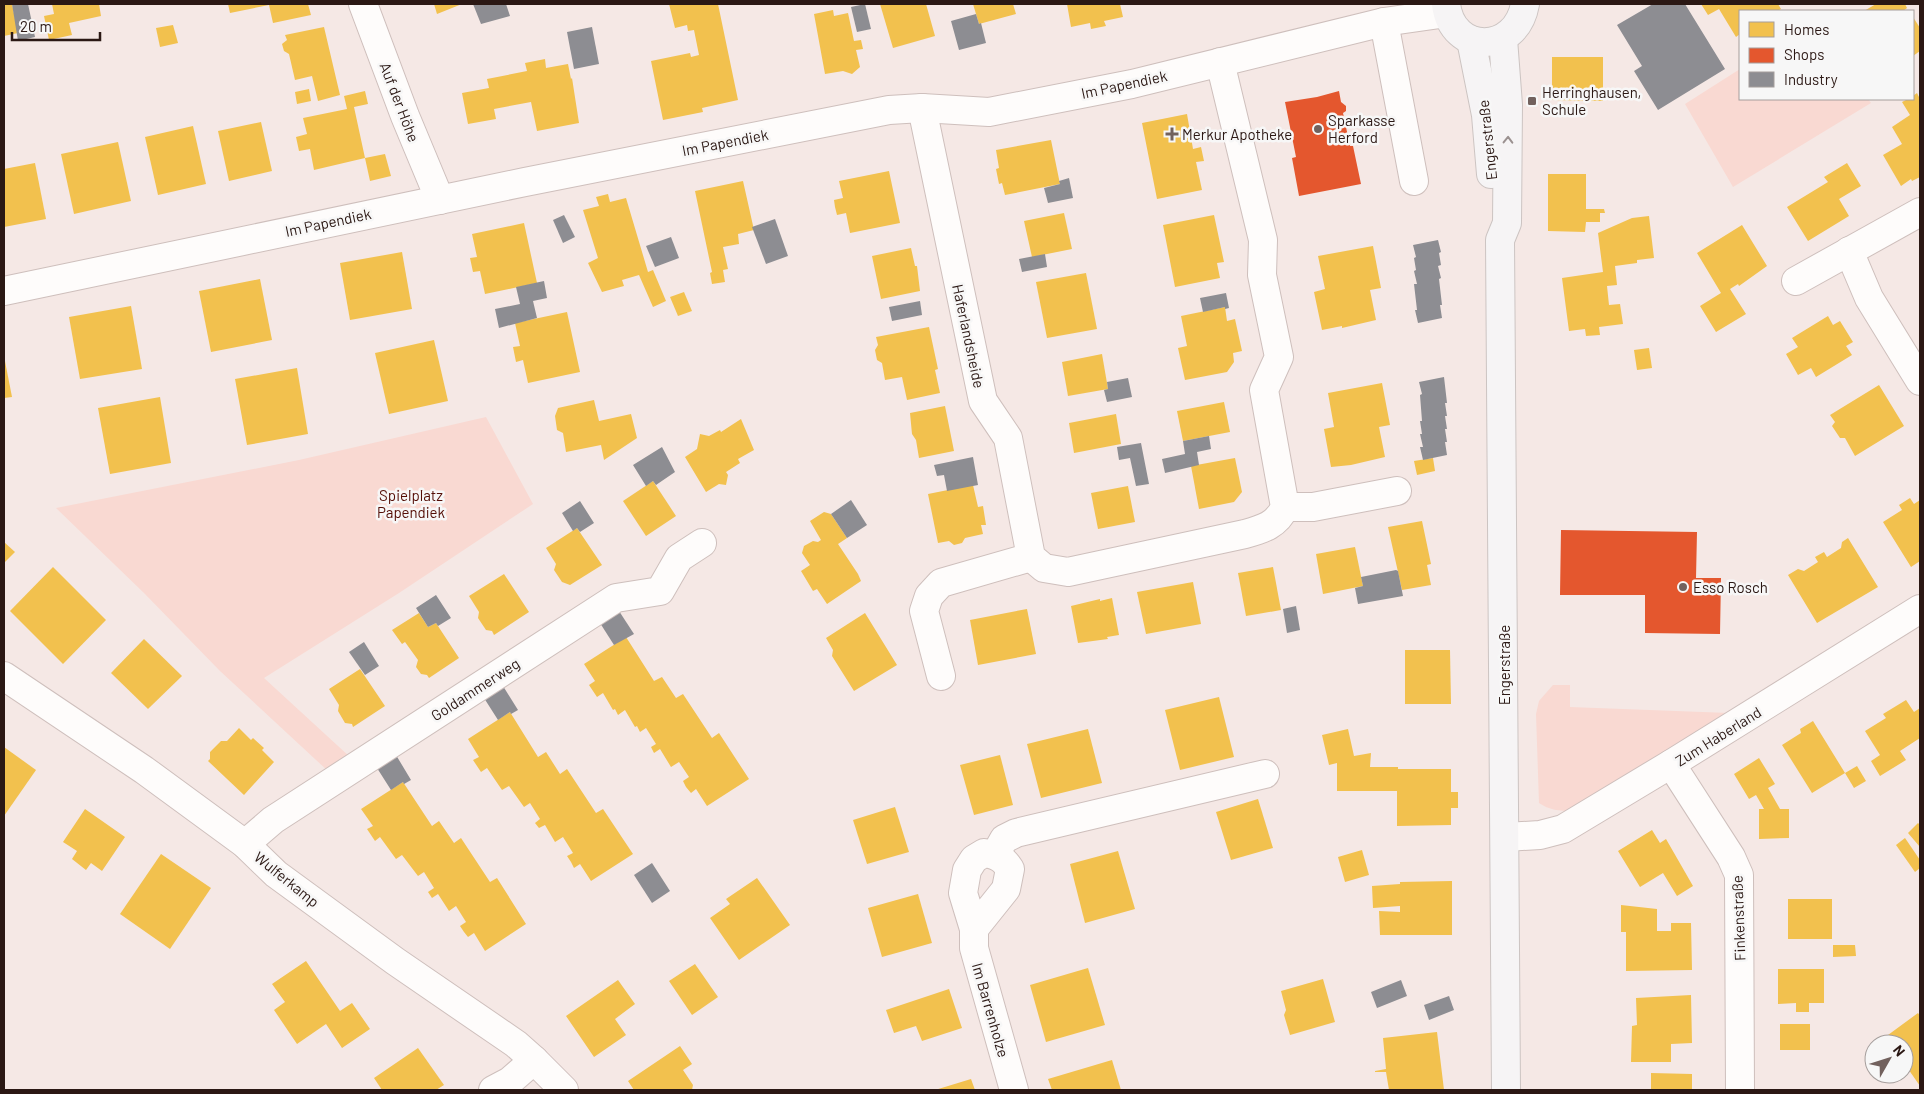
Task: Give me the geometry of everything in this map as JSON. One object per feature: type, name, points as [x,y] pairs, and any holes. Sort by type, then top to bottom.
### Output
[{"type":"main road","points":[[1446,8],[1452,24],[1460,34],[1472,40],[1487,43],[1503,38],[1514,30],[1522,18],[1525,4]]},
{"type":"main road","name":"Engerstraße","points":[[1503,38],[1508,105],[1507,223],[1500,240],[1506,837],[1506,1090]]},
{"type":"main road","name":"Engerstraße","points":[[1472,40],[1486,115],[1492,161],[1491,223],[1500,240]]},
{"type":"street","name":"Auf der Höhe","points":[[363,4],[404,116],[440,200]]},
{"type":"street","name":"Im Papendiek","points":[[4,291],[440,200],[889,110],[922,108],[989,112],[1132,84],[1446,8]]},
{"type":"street","points":[[1384,22],[1414,181]]},
{"type":"street","points":[[941,676],[924,611],[929,596],[941,582],[1031,557],[1044,568],[1068,572],[1245,534],[1268,527],[1281,516],[1285,507],[1264,390],[1279,356],[1262,276],[1262,240],[1220,62]]},
{"type":"street","name":"Haferlandsheide","points":[[922,108],[983,401],[1008,438],[1031,557]]},
{"type":"street","points":[[1796,281],[1920,212]]},
{"type":"street","points":[[1849,251],[1869,298],[1920,381]]},
{"type":"street","points":[[1285,507],[1313,507],[1397,491]]},
{"type":"street","name":"Goldammerweg","points":[[245,844],[273,820],[616,598],[660,591],[680,558],[702,543]]},
{"type":"street","name":"Zum Haberland","points":[[1506,837],[1540,835],[1563,829],[1672,764],[1920,609]]},
{"type":"street","name":"Wulferkamp","points":[[4,676],[144,770],[245,844],[276,874],[395,961],[482,1020],[534,1060],[564,1090]]},
{"type":"street","name":"Finkenstraße","points":[[1672,764],[1739,874],[1740,1090]]},
{"type":"street","points":[[974,929],[1006,889],[1010,869],[1004,860],[995,855],[1004,839],[1016,833],[1264,774]]},
{"type":"street","name":"Im Barrenholze","points":[[995,855],[984,853],[974,859],[967,870],[963,893],[974,929],[974,948],[1014,1090]]},
{"type":"street","points":[[494,1090],[510,1081],[534,1060]]},
{"type":"green space","points":[[1739,70],[1739,100],[1869,100],[1871,103],[1733,187],[1685,104]]},
{"type":"green space","name":"Spielplatz Papendiek","points":[[486,417],[533,504],[399,593],[264,678],[350,757],[329,772],[220,671],[144,593],[56,508],[299,460]]},
{"type":"green space","points":[[1553,685],[1570,685],[1570,707],[1729,713],[1572,811],[1550,809],[1539,803],[1536,714],[1539,701]]},
{"type":"building: Homes","points":[[4,4],[12,4],[18,33],[4,36]]},
{"type":"building: Homes","points":[[52,4],[99,4],[101,16],[69,23],[72,35],[49,40],[44,16],[54,14]]},
{"type":"building: Homes","points":[[228,4],[308,4],[311,15],[273,23],[269,5],[230,13]]},
{"type":"building: Homes","points":[[434,4],[462,4],[437,14]]},
{"type":"building: Homes","points":[[669,4],[718,4],[738,100],[702,108],[703,112],[663,120],[651,61],[690,53],[691,57],[699,55],[694,30],[688,31],[687,25],[675,28]]},
{"type":"building: Homes","points":[[880,4],[926,4],[935,36],[893,48]]},
{"type":"building: Homes","points":[[973,4],[1013,4],[1016,14],[979,24]]},
{"type":"building: Homes","points":[[1067,4],[1120,4],[1123,17],[1104,21],[1106,26],[1091,29],[1090,23],[1071,27]]},
{"type":"building: Homes","points":[[1701,4],[1778,4],[1781,9],[1739,10],[1739,35],[1736,37],[1719,9],[1708,15]]},
{"type":"building: Homes","points":[[1876,4],[1905,4],[1907,8],[1904,10],[1866,10]]},
{"type":"building: Homes","points":[[833,10],[834,16],[848,13],[854,41],[861,40],[863,49],[856,50],[860,67],[852,74],[843,71],[825,74],[814,14]]},
{"type":"building: Homes","points":[[1914,19],[1920,28],[1920,51],[1914,55]]},
{"type":"building: Homes","points":[[173,25],[178,43],[160,47],[156,28]]},
{"type":"building: Homes","points":[[324,27],[340,95],[318,101],[312,76],[295,80],[289,54],[284,51],[282,44],[287,40],[285,35]]},
{"type":"building: Homes","points":[[1552,57],[1603,57],[1603,101],[1552,100]]},
{"type":"building: Homes","points":[[545,59],[546,68],[568,64],[579,123],[537,131],[531,102],[494,109],[496,119],[468,124],[462,93],[489,88],[487,79],[527,71],[525,63]]},
{"type":"building: Homes","points":[[309,89],[311,101],[297,104],[295,92]]},
{"type":"building: Homes","points":[[365,91],[368,104],[354,107],[365,158],[314,170],[310,149],[299,151],[296,137],[307,134],[303,118],[347,109],[344,96]]},
{"type":"building: Homes","points":[[1917,93],[1920,99],[1920,177],[1912,181],[1911,179],[1901,186],[1883,155],[1902,144],[1892,127],[1910,115],[1902,102],[1914,100],[1914,95]]},
{"type":"building: Homes","points":[[1187,114],[1193,149],[1201,147],[1204,161],[1196,162],[1202,190],[1157,199],[1142,123]]},
{"type":"building: Homes","points":[[261,122],[272,171],[229,181],[218,131]]},
{"type":"building: Homes","points":[[193,126],[206,184],[158,195],[145,137]]},
{"type":"building: Homes","points":[[1051,140],[1060,184],[1005,195],[1002,183],[999,184],[996,169],[999,168],[996,150]]},
{"type":"building: Homes","points":[[118,142],[131,201],[74,214],[61,154]]},
{"type":"building: Homes","points":[[385,154],[391,176],[370,181],[365,158]]},
{"type":"building: Homes","points":[[35,163],[46,219],[4,227],[4,169]]},
{"type":"building: Homes","points":[[1847,163],[1861,186],[1839,199],[1849,216],[1808,241],[1787,207],[1828,182],[1824,177]]},
{"type":"building: Homes","points":[[889,171],[900,223],[850,233],[846,213],[837,215],[835,207],[834,200],[843,198],[839,181]]},
{"type":"building: Homes","points":[[1548,174],[1586,174],[1586,209],[1604,209],[1605,213],[1600,213],[1600,222],[1586,222],[1585,232],[1548,231]]},
{"type":"building: Homes","points":[[743,181],[754,230],[738,234],[739,244],[723,247],[728,269],[723,270],[725,282],[712,284],[710,273],[712,272],[695,191]]},
{"type":"building: Homes","points":[[608,194],[610,202],[626,198],[648,272],[653,270],[666,301],[653,307],[639,275],[622,280],[624,286],[602,292],[588,263],[598,258],[583,210],[599,206],[596,197]]},
{"type":"building: Homes","points":[[1064,213],[1072,249],[1032,257],[1024,221]]},
{"type":"building: Homes","points":[[1214,215],[1224,262],[1217,263],[1220,278],[1175,287],[1163,225]]},
{"type":"building: Homes","points":[[1649,216],[1654,258],[1615,266],[1617,285],[1607,286],[1609,305],[1620,304],[1623,324],[1599,327],[1600,335],[1586,336],[1585,329],[1569,331],[1562,278],[1603,272],[1598,233],[1632,218]]},
{"type":"building: Homes","points":[[524,223],[537,283],[485,294],[480,271],[473,272],[470,258],[477,257],[472,234]]},
{"type":"building: Homes","points":[[1742,225],[1767,266],[1739,286],[1738,284],[1730,289],[1746,314],[1716,332],[1700,306],[1721,293],[1697,253]]},
{"type":"building: Homes","points":[[1373,246],[1381,288],[1370,290],[1376,320],[1342,328],[1342,326],[1322,330],[1314,292],[1325,289],[1318,256]]},
{"type":"building: Homes","points":[[911,248],[915,266],[917,266],[920,291],[881,299],[872,256]]},
{"type":"building: Homes","points":[[402,252],[412,309],[350,320],[340,263]]},
{"type":"building: Homes","points":[[1086,273],[1097,329],[1047,338],[1036,282]]},
{"type":"building: Homes","points":[[260,279],[272,340],[211,352],[199,291]]},
{"type":"building: Homes","points":[[684,292],[692,311],[678,316],[670,297]]},
{"type":"building: Homes","points":[[131,306],[142,369],[80,379],[69,317]]},
{"type":"building: Homes","points":[[1225,307],[1227,321],[1235,319],[1242,351],[1233,353],[1234,362],[1227,372],[1185,380],[1178,348],[1187,346],[1181,316]]},
{"type":"building: Homes","points":[[567,312],[580,372],[528,383],[523,360],[516,362],[513,347],[520,346],[515,323]]},
{"type":"building: Homes","points":[[1828,316],[1833,325],[1840,321],[1853,342],[1846,346],[1852,355],[1816,377],[1811,368],[1798,375],[1786,354],[1798,347],[1792,338]]},
{"type":"building: Homes","points":[[929,327],[938,369],[935,370],[940,393],[907,400],[902,377],[885,380],[882,363],[877,360],[875,350],[878,345],[876,337]]},
{"type":"building: Homes","points":[[434,340],[448,401],[389,414],[375,353]]},
{"type":"building: Homes","points":[[1649,348],[1652,368],[1637,370],[1634,350]]},
{"type":"building: Homes","points":[[1102,354],[1108,389],[1068,396],[1062,362]]},
{"type":"building: Homes","points":[[4,356],[12,397],[4,398]]},
{"type":"building: Homes","points":[[297,368],[308,434],[247,445],[235,379]]},
{"type":"building: Homes","points":[[1382,383],[1390,425],[1379,427],[1385,457],[1351,465],[1331,467],[1324,429],[1334,427],[1328,393]]},
{"type":"building: Homes","points":[[1879,385],[1904,426],[1855,456],[1845,438],[1840,438],[1832,426],[1835,422],[1830,415]]},
{"type":"building: Homes","points":[[160,397],[171,463],[110,474],[98,408]]},
{"type":"building: Homes","points":[[594,400],[599,421],[631,414],[637,438],[604,460],[601,445],[566,452],[563,433],[557,430],[555,416],[558,408]]},
{"type":"building: Homes","points":[[1224,402],[1230,432],[1183,441],[1177,411]]},
{"type":"building: Homes","points":[[945,406],[954,451],[919,458],[916,440],[912,434],[910,413]]},
{"type":"building: Homes","points":[[1116,414],[1121,444],[1074,453],[1069,423]]},
{"type":"building: Homes","points":[[741,419],[754,450],[738,459],[740,463],[726,472],[728,475],[726,485],[719,484],[706,492],[685,457],[697,449],[700,434],[709,436],[720,430],[721,432]]},
{"type":"building: Homes","points":[[1235,458],[1242,492],[1234,502],[1199,509],[1191,466]]},
{"type":"building: Homes","points":[[1433,458],[1435,471],[1417,475],[1414,461]]},
{"type":"building: Homes","points":[[653,481],[676,516],[646,536],[623,501]]},
{"type":"building: Homes","points":[[973,485],[978,507],[983,506],[986,525],[981,525],[983,534],[965,538],[962,543],[954,545],[949,541],[938,543],[928,494]]},
{"type":"building: Homes","points":[[1128,486],[1135,522],[1098,529],[1091,493]]},
{"type":"building: Homes","points":[[1910,498],[1914,504],[1920,500],[1920,561],[1911,567],[1883,522],[1902,510],[1899,505]]},
{"type":"building: Homes","points":[[824,512],[831,514],[847,538],[838,544],[861,581],[827,604],[817,589],[813,591],[801,571],[810,565],[802,553],[804,546],[813,541],[818,542],[821,540],[810,521]]},
{"type":"building: Homes","points":[[1422,521],[1431,564],[1427,565],[1431,585],[1402,590],[1388,527]]},
{"type":"building: Homes","points":[[577,528],[602,565],[570,585],[562,582],[554,570],[556,564],[546,548]]},
{"type":"building: Homes","points":[[1848,538],[1878,587],[1817,623],[1788,575],[1798,569],[1804,571],[1818,562],[1815,557],[1824,552],[1827,557],[1841,548],[1842,542]]},
{"type":"building: Homes","points":[[4,542],[15,552],[4,563]]},
{"type":"building: Homes","points":[[1355,547],[1363,586],[1323,594],[1316,554]]},
{"type":"building: Homes","points":[[53,567],[106,620],[63,664],[10,611]]},
{"type":"building: Homes","points":[[1273,567],[1281,610],[1246,616],[1238,573]]},
{"type":"building: Homes","points":[[504,574],[529,612],[494,635],[492,631],[486,630],[478,618],[479,612],[469,596]]},
{"type":"building: Homes","points":[[1193,582],[1201,624],[1146,634],[1137,592]]},
{"type":"building: Homes","points":[[1112,598],[1119,635],[1107,637],[1108,639],[1078,643],[1071,606]]},
{"type":"building: Homes","points":[[1027,609],[1036,654],[978,665],[970,620]]},
{"type":"building: Homes","points":[[419,613],[428,627],[436,623],[459,658],[429,678],[427,675],[421,674],[416,667],[418,660],[405,642],[402,644],[392,630]]},
{"type":"building: Homes","points":[[865,613],[897,665],[854,691],[832,656],[833,650],[826,638]]},
{"type":"building: Homes","points":[[626,637],[654,681],[662,677],[676,698],[683,694],[712,738],[719,733],[749,779],[707,806],[696,789],[691,793],[686,787],[683,781],[689,777],[679,762],[671,767],[660,749],[654,753],[651,747],[656,744],[646,728],[640,732],[625,710],[618,715],[603,693],[597,697],[589,685],[595,681],[584,664]]},
{"type":"building: Homes","points":[[144,639],[182,676],[148,709],[111,673]]},
{"type":"building: Homes","points":[[1405,650],[1450,650],[1451,704],[1405,704]]},
{"type":"building: Homes","points":[[360,669],[385,706],[353,727],[352,724],[345,723],[338,711],[339,705],[329,689]]},
{"type":"building: Homes","points":[[1219,697],[1234,757],[1180,770],[1165,710]]},
{"type":"building: Homes","points":[[1906,700],[1914,712],[1920,708],[1920,738],[1900,751],[1906,760],[1880,776],[1871,761],[1880,755],[1865,731],[1886,718],[1883,714]]},
{"type":"building: Homes","points":[[510,712],[538,757],[546,752],[560,774],[567,769],[596,813],[603,809],[633,854],[591,881],[580,864],[574,868],[567,856],[573,853],[563,837],[555,842],[545,825],[539,828],[535,823],[540,819],[530,803],[524,807],[509,786],[502,790],[487,768],[481,772],[473,760],[479,757],[468,739]]},
{"type":"building: Homes","points":[[1813,721],[1845,773],[1812,793],[1782,745],[1801,733],[1800,729]]},
{"type":"building: Homes","points":[[239,728],[251,740],[253,738],[264,748],[262,750],[274,762],[244,795],[208,761],[210,759],[210,752],[221,741],[227,741]]},
{"type":"building: Homes","points":[[1088,729],[1102,783],[1041,798],[1027,744]]},
{"type":"building: Homes","points":[[1348,729],[1354,756],[1371,753],[1370,767],[1451,769],[1451,792],[1458,792],[1458,808],[1451,808],[1451,825],[1397,826],[1397,791],[1337,791],[1337,763],[1329,765],[1322,735]]},
{"type":"building: Homes","points":[[4,747],[36,770],[4,816]]},
{"type":"building: Homes","points":[[1000,755],[1013,805],[974,815],[960,765]]},
{"type":"building: Homes","points":[[1759,758],[1775,784],[1768,788],[1780,809],[1789,809],[1789,838],[1759,839],[1759,809],[1764,809],[1756,795],[1749,799],[1734,774]]},
{"type":"building: Homes","points":[[1857,766],[1866,781],[1854,788],[1845,773]]},
{"type":"building: Homes","points":[[403,782],[432,826],[439,821],[454,843],[461,838],[490,882],[497,878],[526,924],[485,951],[474,933],[468,937],[460,926],[466,922],[456,906],[449,911],[438,894],[432,898],[428,892],[434,888],[424,872],[418,876],[402,855],[396,859],[380,837],[375,841],[367,829],[373,826],[361,809]]},
{"type":"building: Homes","points":[[1258,799],[1273,848],[1231,860],[1216,812]]},
{"type":"building: Homes","points":[[895,807],[909,852],[867,864],[853,820]]},
{"type":"building: Homes","points":[[85,809],[125,837],[102,871],[91,863],[86,870],[72,859],[77,851],[63,842]]},
{"type":"building: Homes","points":[[1918,823],[1920,825],[1920,847],[1908,833]]},
{"type":"building: Homes","points":[[1652,830],[1660,843],[1666,839],[1693,886],[1677,896],[1663,873],[1640,887],[1618,851]]},
{"type":"building: Homes","points":[[1905,838],[1920,860],[1920,868],[1915,872],[1896,845]]},
{"type":"building: Homes","points":[[1362,850],[1369,875],[1345,882],[1338,857]]},
{"type":"building: Homes","points":[[1118,851],[1135,909],[1085,923],[1070,864]]},
{"type":"building: Homes","points":[[161,854],[211,888],[170,949],[120,914]]},
{"type":"building: Homes","points":[[757,878],[790,925],[739,960],[710,918],[730,904],[726,899]]},
{"type":"building: Homes","points":[[1452,881],[1452,935],[1380,935],[1379,911],[1400,912],[1400,906],[1373,908],[1372,886],[1400,884],[1400,882]]},
{"type":"building: Homes","points":[[918,894],[932,943],[882,957],[868,908]]},
{"type":"building: Homes","points":[[1788,899],[1832,899],[1832,939],[1788,939]]},
{"type":"building: Homes","points":[[1621,905],[1657,909],[1657,931],[1671,931],[1671,923],[1691,923],[1692,970],[1626,971],[1626,932],[1621,932]]},
{"type":"building: Homes","points":[[1833,945],[1855,945],[1856,956],[1833,957]]},
{"type":"building: Homes","points":[[306,961],[340,1011],[352,1003],[370,1029],[342,1048],[326,1024],[297,1044],[274,1010],[285,1002],[272,984]]},
{"type":"building: Homes","points":[[695,964],[718,997],[692,1015],[669,981]]},
{"type":"building: Homes","points":[[1088,968],[1105,1025],[1046,1042],[1030,985]]},
{"type":"building: Homes","points":[[1778,969],[1824,969],[1824,1003],[1809,1003],[1809,1012],[1796,1012],[1796,1003],[1778,1004]]},
{"type":"building: Homes","points":[[1323,979],[1335,1022],[1290,1035],[1284,1015],[1286,1010],[1281,991]]},
{"type":"building: Homes","points":[[618,980],[635,1004],[615,1019],[626,1035],[594,1057],[566,1016]]},
{"type":"building: Homes","points":[[949,989],[962,1028],[922,1041],[916,1026],[894,1033],[886,1010]]},
{"type":"building: Homes","points":[[1691,995],[1692,1043],[1671,1044],[1671,1062],[1631,1062],[1632,1026],[1637,1025],[1636,998]]},
{"type":"building: Homes","points":[[1918,1013],[1920,1016],[1920,1086],[1914,1077],[1914,1034],[1889,1034]]},
{"type":"building: Homes","points":[[1780,1024],[1810,1024],[1810,1050],[1780,1050]]},
{"type":"building: Homes","points":[[1437,1032],[1444,1090],[1389,1090],[1386,1072],[1375,1072],[1386,1069],[1383,1038]]},
{"type":"building: Homes","points":[[680,1046],[692,1064],[683,1070],[693,1085],[692,1090],[634,1090],[628,1081]]},
{"type":"building: Homes","points":[[418,1048],[444,1085],[436,1090],[382,1090],[374,1078]]},
{"type":"building: Homes","points":[[1112,1060],[1121,1090],[1052,1090],[1048,1079]]},
{"type":"building: Homes","points":[[1651,1073],[1692,1074],[1692,1090],[1651,1090]]},
{"type":"building: Homes","points":[[971,1079],[975,1090],[935,1090]]},
{"type":"building: Shops","name":"Sparkasse Herford","points":[[1339,91],[1341,102],[1346,106],[1346,111],[1343,113],[1350,146],[1353,146],[1361,184],[1299,196],[1292,158],[1296,157],[1285,102]]},
{"type":"building: Shops","points":[[1561,530],[1697,532],[1696,578],[1721,578],[1720,634],[1645,633],[1645,595],[1560,595]]},
{"type":"building: Industry","points":[[12,4],[28,4],[35,37],[18,41]]},
{"type":"building: Industry","points":[[473,4],[506,4],[510,16],[481,24]]},
{"type":"building: Industry","points":[[865,4],[871,29],[857,32],[851,7]]},
{"type":"building: Industry","points":[[1653,4],[1685,4],[1725,69],[1658,110],[1634,71],[1642,66],[1617,25]]},
{"type":"building: Industry","points":[[976,14],[979,24],[981,23],[986,43],[959,50],[951,21]]},
{"type":"building: Industry","points":[[592,27],[599,64],[574,69],[567,32]]},
{"type":"building: Industry","points":[[1069,178],[1073,198],[1048,203],[1044,188],[1060,184],[1059,181]]},
{"type":"building: Industry","points":[[564,215],[575,237],[563,243],[553,220]]},
{"type":"building: Industry","points":[[775,219],[788,256],[766,264],[752,227]]},
{"type":"building: Industry","points":[[671,237],[679,258],[655,267],[646,246]]},
{"type":"building: Industry","points":[[1438,240],[1441,252],[1439,253],[1441,265],[1438,266],[1441,278],[1439,279],[1442,318],[1418,323],[1415,310],[1417,310],[1414,284],[1417,284],[1414,271],[1416,270],[1414,258],[1416,257],[1413,245]]},
{"type":"building: Industry","points":[[1045,254],[1047,267],[1022,272],[1019,259]]},
{"type":"building: Industry","points":[[544,281],[547,298],[533,301],[537,318],[499,328],[495,309],[520,304],[516,287]]},
{"type":"building: Industry","points":[[1226,293],[1229,308],[1225,309],[1225,307],[1203,312],[1200,298]]},
{"type":"building: Industry","points":[[920,301],[922,315],[892,321],[889,307]]},
{"type":"building: Industry","points":[[1444,377],[1447,403],[1445,403],[1447,416],[1445,416],[1447,429],[1445,429],[1447,442],[1445,442],[1447,455],[1423,460],[1420,447],[1423,447],[1420,434],[1422,434],[1420,395],[1422,394],[1419,382]]},
{"type":"building: Industry","points":[[1128,378],[1132,397],[1107,402],[1104,390],[1108,389],[1107,382]]},
{"type":"building: Industry","points":[[1209,436],[1211,449],[1197,452],[1199,465],[1165,473],[1162,459],[1185,454],[1183,441]]},
{"type":"building: Industry","points":[[1141,443],[1149,484],[1136,486],[1130,458],[1119,460],[1117,447]]},
{"type":"building: Industry","points":[[662,447],[675,472],[656,485],[653,481],[646,486],[633,465]]},
{"type":"building: Industry","points":[[973,457],[978,485],[947,491],[944,475],[937,476],[934,465]]},
{"type":"building: Industry","points":[[851,500],[867,525],[847,538],[831,514]]},
{"type":"building: Industry","points":[[580,501],[594,523],[580,532],[577,528],[573,531],[562,513]]},
{"type":"building: Industry","points":[[1398,571],[1403,596],[1358,604],[1355,588],[1363,586],[1361,577]]},
{"type":"building: Industry","points":[[436,595],[451,618],[438,626],[436,623],[428,627],[416,608]]},
{"type":"building: Industry","points":[[1296,606],[1300,630],[1287,633],[1283,609]]},
{"type":"building: Industry","points":[[619,611],[634,634],[614,645],[600,623]]},
{"type":"building: Industry","points":[[364,642],[379,666],[365,675],[349,652]]},
{"type":"building: Industry","points":[[503,686],[518,710],[511,714],[510,712],[498,720],[484,698]]},
{"type":"building: Industry","points":[[396,755],[411,780],[404,784],[403,782],[391,790],[377,768]]},
{"type":"building: Industry","points":[[652,863],[670,891],[652,903],[634,875]]},
{"type":"building: Industry","points":[[1401,980],[1407,996],[1377,1008],[1371,992]]},
{"type":"building: Industry","points":[[1449,996],[1454,1010],[1429,1020],[1424,1005]]},
{"type":"place","name":"Herringhausen, Schule","points":[[1532,101]]},
{"type":"place","name":"Sparkasse Herford","points":[[1318,129]]},
{"type":"place","name":"Merkur Apotheke","points":[[1172,134]]},
{"type":"place","name":"Esso Rosch","points":[[1683,587]]}]
